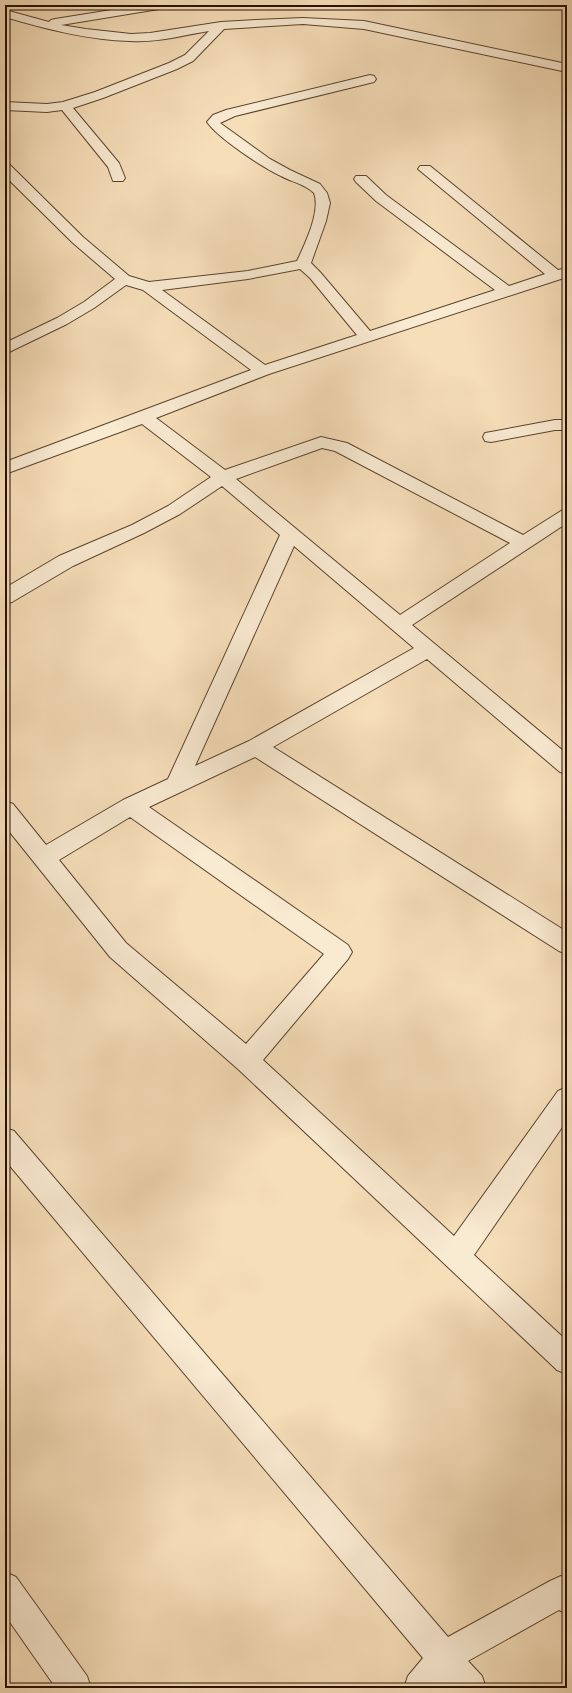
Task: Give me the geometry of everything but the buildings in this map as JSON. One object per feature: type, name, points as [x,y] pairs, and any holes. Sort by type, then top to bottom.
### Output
[{"type":"street","points":[[42,24],[165,5]]},
{"type":"street","points":[[5,13],[42,24],[86,33],[131,38],[150,37],[221,26],[256,23],[303,16],[364,25],[567,68]]},
{"type":"street","points":[[6,105],[34,108],[65,106],[99,95],[173,66],[189,58],[221,26]]},
{"type":"street","points":[[304,264],[313,241],[323,205],[322,196],[318,189],[274,166],[218,128],[213,122],[218,118],[231,113],[370,79]]},
{"type":"street","points":[[65,106],[114,166],[118,178]]},
{"type":"street","points":[[5,168],[78,240],[124,279],[148,287],[264,371]]},
{"type":"street","points":[[425,169],[561,273]]},
{"type":"street","points":[[361,179],[381,198],[507,292]]},
{"type":"street","points":[[148,287],[248,275],[304,264]]},
{"type":"street","points":[[304,264],[367,337]]},
{"type":"street","points":[[5,468],[264,371],[561,273]]},
{"type":"street","points":[[5,349],[62,322],[90,305],[124,279]]},
{"type":"street","points":[[144,417],[223,477],[400,624],[567,766]]},
{"type":"street","points":[[491,437],[555,425],[567,425]]},
{"type":"street","points":[[5,597],[66,561],[138,529],[174,510],[223,477],[321,442],[341,447],[524,543]]},
{"type":"street","points":[[400,624],[567,515]]},
{"type":"street","points":[[176,785],[290,534]]},
{"type":"street","points":[[43,858],[131,806],[256,747],[428,649]]},
{"type":"street","points":[[256,747],[567,944]]},
{"type":"street","points":[[131,806],[340,952],[247,1061]]},
{"type":"street","points":[[5,810],[118,950],[247,1061],[567,1360]]},
{"type":"street","points":[[456,1257],[567,1099]]},
{"type":"street","points":[[5,1140],[470,1688]]},
{"type":"street","points":[[5,1588],[75,1688]]},
{"type":"street","points":[[420,1688],[444,1657],[561,1592],[567,1598]]}]
